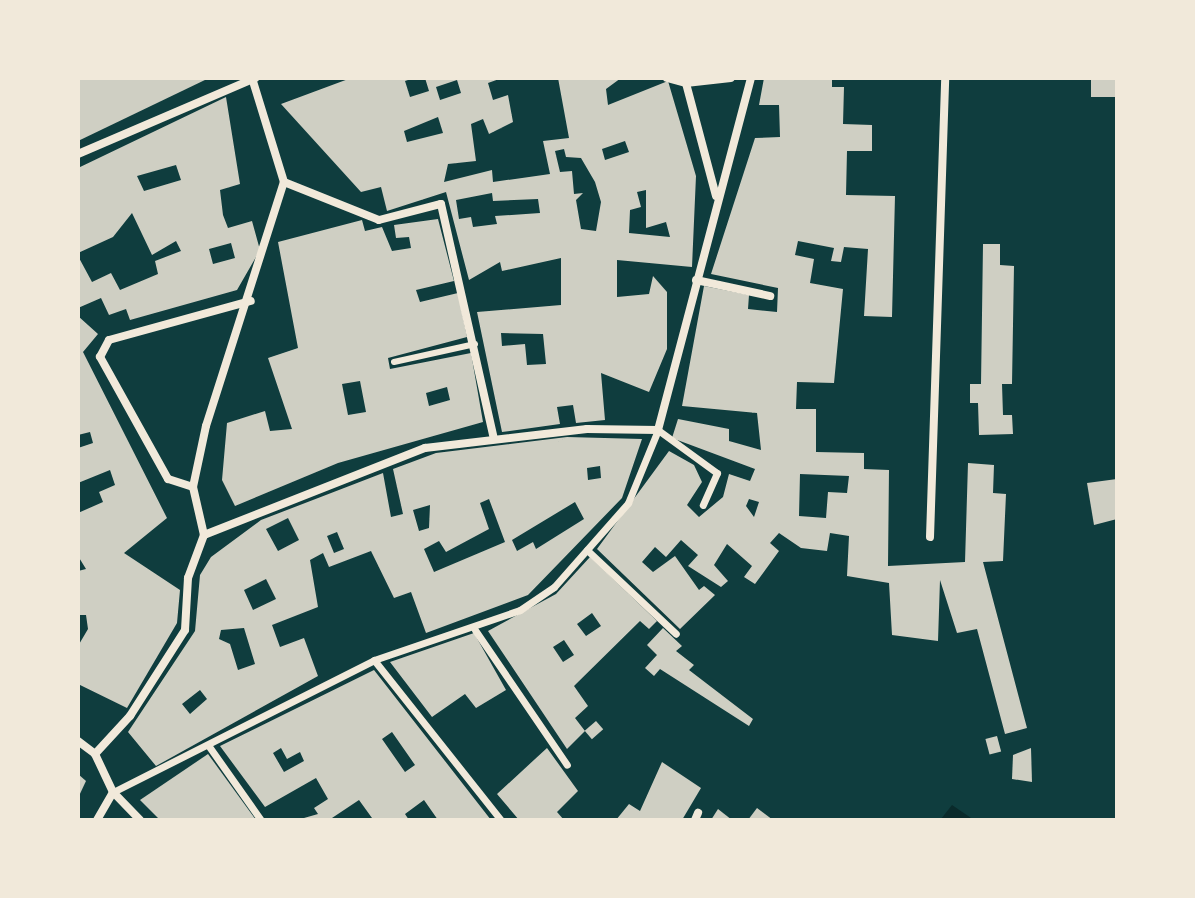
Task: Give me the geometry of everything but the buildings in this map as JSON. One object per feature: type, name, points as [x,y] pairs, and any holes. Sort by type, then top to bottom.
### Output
[{"type":"street","points":[[78,154],[253,78],[284,182],[270,241],[193,487],[204,535],[188,578],[185,630],[130,716],[95,754]]},
{"type":"street","points":[[667,78],[686,83],[731,78]]},
{"type":"street","points":[[97,820],[113,792],[374,660],[475,630],[554,587],[587,550],[628,503],[658,430],[751,78]]},
{"type":"street","points":[[930,537],[945,78]]},
{"type":"street","points":[[686,83],[717,199]]},
{"type":"street","points":[[284,182],[379,220],[441,204],[494,439]]},
{"type":"street","points":[[696,280],[770,296]]},
{"type":"street","points":[[193,487],[168,479],[100,357],[109,340],[251,301]]},
{"type":"street","points":[[204,535],[396,458],[494,439],[658,430],[717,473],[703,505]]},
{"type":"street","points":[[587,550],[676,634]]},
{"type":"street","points":[[475,630],[567,765]]},
{"type":"street","points":[[374,660],[501,820]]},
{"type":"street","points":[[78,741],[95,754],[113,792],[140,820]]},
{"type":"street","points":[[208,745],[261,820]]},
{"type":"lane","points":[[394,362],[475,344]]},
{"type":"water","points":[[952,805],[974,820],[941,819]]}]
